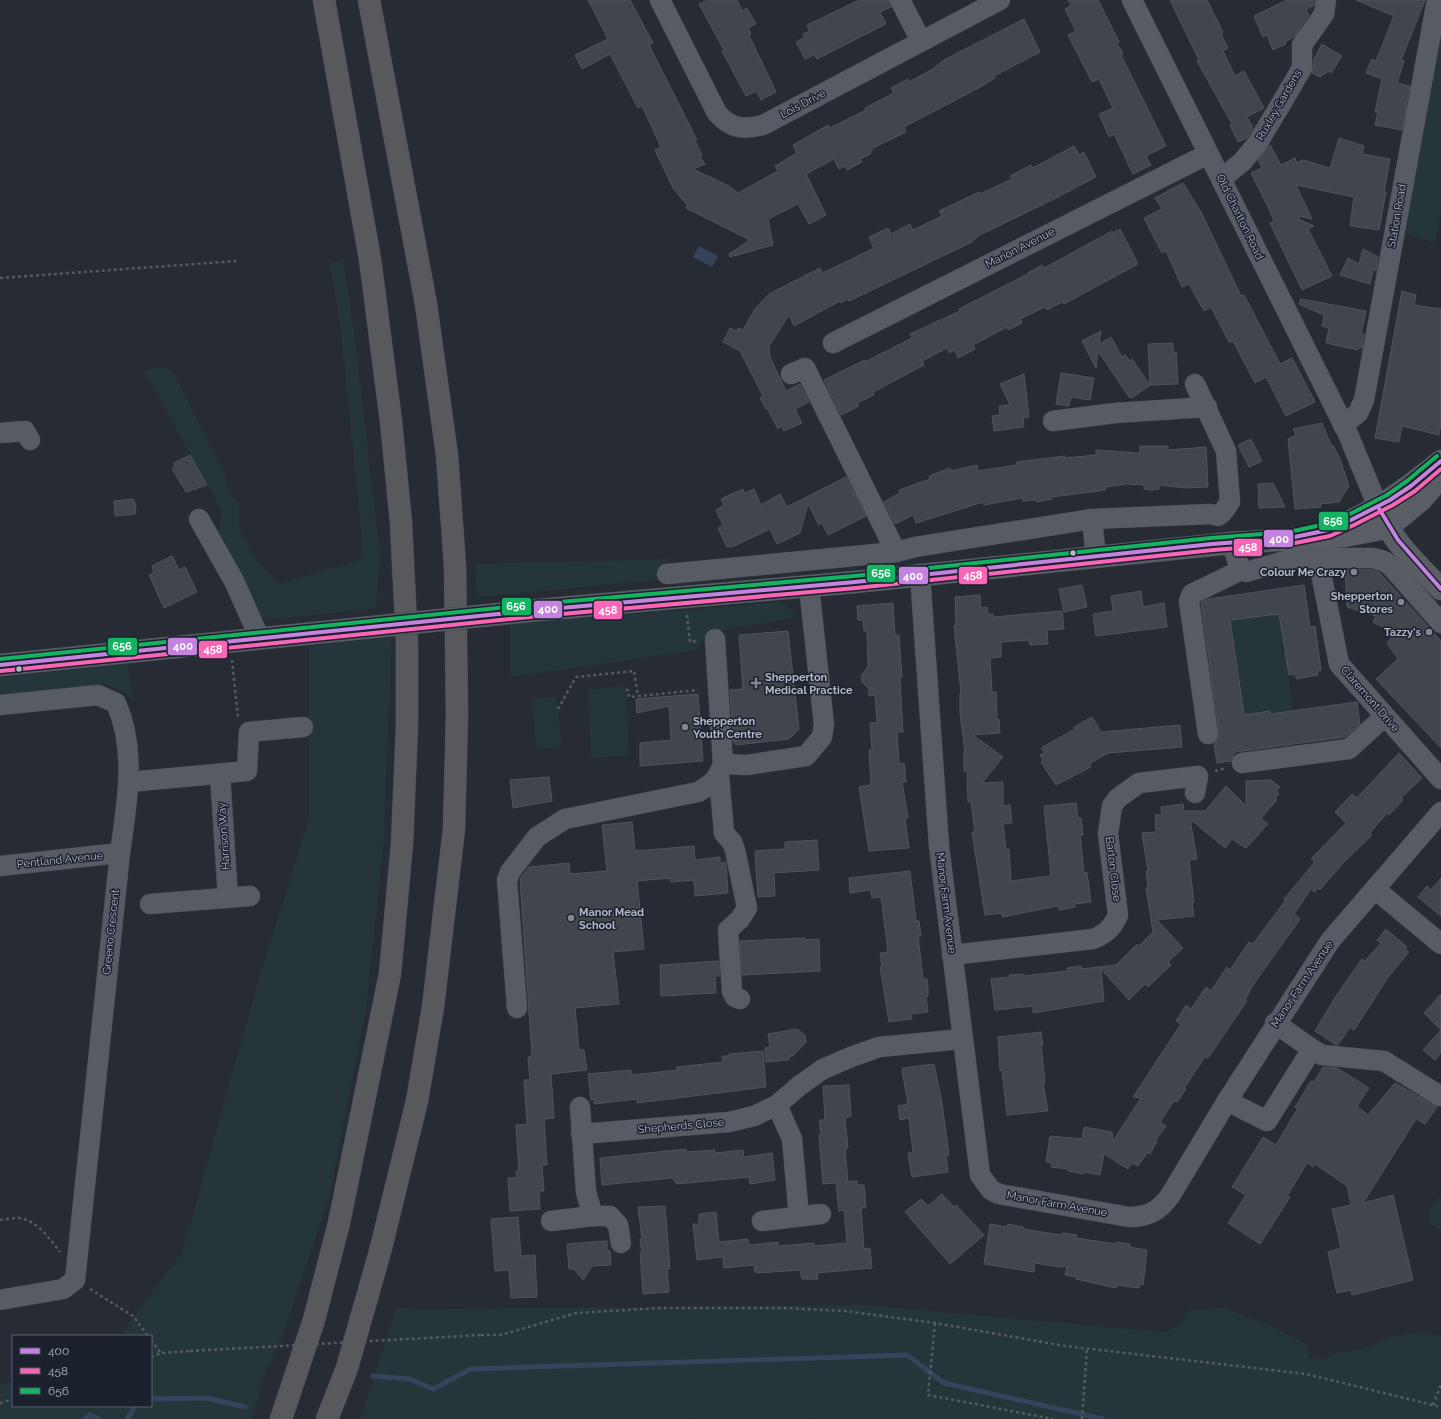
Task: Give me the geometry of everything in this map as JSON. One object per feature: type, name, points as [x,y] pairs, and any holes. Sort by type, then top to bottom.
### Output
[{"type":"highway","points":[[281,1419],[314,1320],[339,1223],[390,974],[402,844],[407,726],[407,643],[401,523],[391,421],[370,259],[324,0]]},
{"type":"highway","points":[[328,1419],[347,1368],[381,1248],[417,1100],[433,1007],[454,829],[457,716],[455,566],[447,455],[426,304],[369,0]]},
{"type":"main road","points":[[1290,538],[1339,526],[1384,503],[1411,486],[1441,460]]},
{"type":"main road","points":[[0,665],[538,610],[855,582],[920,574],[1221,544],[1290,538],[1344,536],[1394,523],[1421,500],[1441,477]]},
{"type":"main road","points":[[1384,503],[1394,523],[1400,545],[1441,589]]},
{"type":"main road","points":[[1394,523],[1412,536],[1441,573]]},
{"type":"street","name":"Lois Drive","points":[[660,0],[717,113],[726,123],[737,127],[749,128],[763,125],[921,40],[1000,0]]},
{"type":"street","points":[[900,0],[921,40]]},
{"type":"street","name":"Old Charlton Road","points":[[1132,0],[1346,430],[1384,503]]},
{"type":"street","name":"Ruxley Gardens","points":[[1221,179],[1242,162],[1257,144],[1281,104],[1302,68],[1302,45],[1324,14],[1326,0]]},
{"type":"street","name":"Station Road","points":[[1346,430],[1358,413],[1364,400],[1437,0]]},
{"type":"street","name":"Marion Avenue","points":[[833,343],[1208,154]]},
{"type":"street","points":[[791,374],[805,368],[896,552]]},
{"type":"street","points":[[667,574],[686,565],[896,552],[915,547],[1092,519],[1211,514],[1218,516],[1224,512],[1230,502],[1226,451],[1207,407],[1195,384]]},
{"type":"street","points":[[1053,421],[1115,413],[1207,407]]},
{"type":"street","points":[[0,433],[25,430],[30,440]]},
{"type":"street","points":[[1211,514],[1221,544],[1240,570],[1246,572],[1295,558],[1373,558],[1384,561],[1391,566],[1441,623]]},
{"type":"street","points":[[199,519],[234,581],[260,639]]},
{"type":"street","points":[[1092,519],[1096,556]]},
{"type":"street","name":"Claremont Drive","points":[[1318,558],[1339,664],[1441,779]]},
{"type":"street","points":[[1208,734],[1189,601],[1192,594],[1240,570]]},
{"type":"street","name":"Manor Farm Avenue","points":[[920,574],[939,846],[962,1039],[980,1175],[991,1190],[999,1194],[1130,1217],[1142,1217],[1162,1207],[1275,1023],[1330,941],[1441,812]]},
{"type":"street","points":[[517,1008],[507,880],[510,872],[537,837],[565,819],[698,792],[709,786],[721,770],[806,756],[822,737],[824,724],[809,586]]},
{"type":"street","points":[[715,639],[724,833],[732,842],[736,850],[747,908],[740,919],[728,930],[732,991],[735,997],[740,1000]]},
{"type":"street","name":"Greeno Crescent","points":[[0,705],[98,695],[116,703],[124,722],[129,782],[120,853],[75,1280]]},
{"type":"street","points":[[1242,762],[1349,749],[1385,716]]},
{"type":"street","points":[[129,782],[247,771],[249,732],[303,727]]},
{"type":"street","name":"Harrison Way","points":[[220,774],[228,898]]},
{"type":"street","name":"Barton Close","points":[[952,955],[1093,939],[1104,935],[1113,926],[1118,915],[1108,834],[1112,806],[1118,798],[1139,782],[1196,784]]},
{"type":"street","name":"Pentland Avenue","points":[[0,866],[120,853]]},
{"type":"street","points":[[1375,889],[1441,944]]},
{"type":"street","points":[[150,904],[250,896]]},
{"type":"street","points":[[1275,1023],[1322,1055],[1384,1061],[1440,1096]]},
{"type":"street","name":"Shepherds Close","points":[[582,1134],[729,1122],[754,1116],[777,1105],[799,1086],[823,1069],[851,1056],[879,1047],[962,1039]]},
{"type":"street","points":[[1227,1101],[1267,1121],[1312,1049]]},
{"type":"street","points":[[777,1105],[792,1139],[799,1216]]},
{"type":"street","points":[[580,1107],[586,1192],[593,1216]]},
{"type":"street","points":[[762,1221],[821,1214]]},
{"type":"street","points":[[551,1221],[593,1216],[610,1216],[618,1225],[621,1243]]},
{"type":"street","points":[[0,1300],[63,1289],[75,1280]]},
{"type":"path","points":[[0,278],[237,261]]},
{"type":"path","points":[[687,611],[690,642]]},
{"type":"path","points":[[230,642],[238,722],[249,732]]},
{"type":"path","points":[[558,708],[576,677],[634,671],[638,696]]},
{"type":"path","points":[[626,690],[628,690],[629,697],[698,690]]},
{"type":"path","points":[[1196,784],[1242,762]]},
{"type":"path","points":[[0,1220],[19,1218],[36,1225],[60,1252],[60,1258]]},
{"type":"path","points":[[75,1280],[133,1316],[147,1335]]},
{"type":"path","points":[[152,1357],[161,1353],[190,1351],[481,1335],[501,1336],[576,1313],[661,1308],[783,1308],[845,1311],[935,1323],[1087,1348],[1306,1374],[1441,1407]]},
{"type":"path","points":[[935,1323],[928,1395],[1053,1419]]},
{"type":"path","points":[[152,1341],[161,1353]]},
{"type":"path","points":[[1082,1419],[1084,1409],[1087,1348]]},
{"type":"path","points":[[1433,1405],[1441,1385]]},
{"type":"path","points":[[0,1403],[12,1399]]},
{"type":"shaded area","points":[[1441,23],[1441,209],[1435,243],[1405,233]]},
{"type":"shaded area","points":[[343,259],[354,331],[380,555],[376,608],[268,620],[258,615],[220,539],[220,520],[223,513],[144,371],[160,367],[173,371],[225,474],[229,494],[239,501],[239,528],[255,559],[279,584],[360,560],[363,549],[341,332],[330,263]]},
{"type":"shaded area","points":[[668,559],[668,568],[660,580],[477,597],[475,564]]},
{"type":"shaded area","points":[[781,602],[795,614],[793,618],[707,633],[696,650],[510,677],[510,621],[678,611]]},
{"type":"shaded area","points":[[1284,613],[1284,645],[1281,646],[1282,654],[1286,654],[1293,711],[1239,718],[1223,621]]},
{"type":"shaded area","points":[[392,636],[383,847],[366,1009],[329,1198],[284,1331],[266,1371],[251,1419],[0,1419],[0,1385],[12,1381],[12,1407],[152,1407],[152,1335],[122,1335],[133,1316],[182,1253],[260,975],[309,819],[309,646]]},
{"type":"shaded area","points":[[127,664],[134,702],[119,690],[111,686],[101,684],[0,695],[0,677]]},
{"type":"shaded area","points":[[623,686],[626,690],[629,755],[591,758],[588,690]]},
{"type":"shaded area","points":[[557,697],[561,747],[536,749],[532,699]]},
{"type":"shaded area","points":[[1441,1196],[1441,1230],[1429,1223],[1429,1209]]},
{"type":"shaded area","points":[[863,1305],[1163,1332],[1179,1325],[1188,1310],[1223,1308],[1267,1324],[1306,1344],[1310,1358],[1326,1359],[1333,1354],[1375,1345],[1384,1339],[1416,1332],[1441,1336],[1441,1419],[805,1419],[805,1417],[802,1419],[696,1419],[693,1417],[689,1419],[361,1419],[396,1308]]},
{"type":"water","points":[[699,246],[718,256],[712,267],[693,257]]},
{"type":"building","points":[[588,0],[630,0],[653,43],[649,45],[697,140],[695,141],[702,155],[700,156],[705,164],[693,169],[729,186],[738,193],[778,171],[775,166],[797,153],[793,145],[828,125],[830,128],[866,110],[865,108],[894,93],[891,88],[908,79],[909,82],[935,68],[944,60],[1024,19],[1040,52],[994,76],[995,78],[986,84],[904,127],[906,132],[873,148],[870,154],[860,159],[862,162],[847,170],[845,166],[839,169],[834,159],[806,174],[826,215],[809,224],[798,204],[768,219],[773,245],[730,257],[729,254],[750,240],[686,208],[687,205],[673,188],[655,150],[661,147],[642,106],[638,108],[610,54],[582,69],[575,55],[608,39]]},
{"type":"building","points":[[708,0],[737,0],[742,11],[747,8],[756,24],[748,28],[751,34],[749,35],[776,92],[761,100],[756,91],[746,96],[722,51],[724,50],[699,4]]},
{"type":"building","points":[[859,0],[889,0],[891,7],[880,12],[886,24],[817,59],[814,55],[805,59],[796,42],[805,37],[803,34],[810,31],[807,25]]},
{"type":"building","points":[[1068,0],[1098,0],[1119,42],[1117,43],[1123,54],[1121,55],[1166,146],[1146,156],[1151,165],[1133,174],[1114,134],[1109,137],[1099,114],[1113,108],[1099,79],[1092,82],[1068,35],[1076,31],[1065,9],[1071,5]]},
{"type":"building","points":[[1170,0],[1207,0],[1223,32],[1221,34],[1228,48],[1223,51],[1235,76],[1244,71],[1264,108],[1247,117],[1253,128],[1247,138],[1238,142],[1230,125],[1232,124],[1197,61],[1199,60]]},
{"type":"building","points":[[1287,0],[1314,0],[1314,5],[1306,10],[1309,15],[1295,36],[1285,42],[1286,44],[1273,50],[1267,35],[1263,37],[1254,16]]},
{"type":"building","points":[[1356,0],[1425,0],[1401,60],[1404,61],[1397,83],[1410,86],[1402,130],[1375,125],[1378,112],[1375,112],[1382,79],[1366,73],[1372,59],[1376,61],[1394,16]]},
{"type":"building","points":[[1322,44],[1342,56],[1331,73],[1329,71],[1320,77],[1312,73],[1314,59]]},
{"type":"building","points":[[1339,138],[1364,146],[1362,154],[1390,159],[1379,230],[1350,226],[1354,197],[1296,185],[1312,219],[1299,216],[1298,219],[1314,226],[1308,229],[1332,276],[1302,290],[1270,223],[1274,221],[1251,173],[1262,168],[1258,160],[1270,145],[1281,165],[1295,158],[1297,163],[1303,160],[1330,168]]},
{"type":"building","points":[[1074,146],[1079,155],[1084,152],[1096,177],[978,236],[972,242],[849,301],[848,299],[841,303],[840,301],[794,326],[789,315],[769,346],[770,357],[786,391],[800,384],[809,402],[795,409],[802,423],[784,431],[781,426],[778,429],[760,398],[763,396],[740,351],[723,342],[730,328],[736,331],[739,328],[743,330],[755,309],[769,294],[820,268],[823,273],[874,248],[869,237],[888,228],[891,234],[910,224],[913,230],[942,216],[939,211],[979,192],[980,194],[1012,179],[1010,176],[1031,165],[1033,168]]},
{"type":"building","points":[[1183,183],[1201,212],[1241,296],[1244,295],[1280,364],[1292,358],[1315,402],[1286,416],[1266,377],[1255,383],[1233,341],[1229,342],[1211,307],[1204,311],[1189,284],[1182,287],[1166,251],[1162,253],[1144,218],[1162,209],[1155,198]]},
{"type":"building","points":[[1120,229],[1138,264],[1064,304],[1062,302],[1047,310],[1045,307],[1020,319],[1022,323],[1008,330],[1007,327],[973,345],[975,349],[958,358],[955,350],[949,353],[947,348],[922,361],[924,365],[873,392],[874,395],[857,403],[859,406],[841,415],[824,380],[865,360],[865,362],[912,338],[910,334],[960,311],[959,309],[1028,274],[1042,265],[1044,268],[1112,231],[1113,233]]},
{"type":"building","points":[[1363,249],[1378,257],[1376,271],[1373,269],[1370,284],[1340,275],[1348,258],[1359,264]]},
{"type":"building","points":[[1402,291],[1416,295],[1414,305],[1441,309],[1441,424],[1439,435],[1402,426],[1399,442],[1375,438]]},
{"type":"building","points":[[1301,299],[1366,311],[1361,334],[1364,334],[1362,348],[1358,347],[1358,350],[1326,343],[1329,328],[1322,326],[1324,315],[1299,304]]},
{"type":"building","points":[[1101,331],[1099,344],[1111,337],[1122,357],[1125,355],[1130,361],[1132,359],[1150,385],[1132,398],[1129,397],[1098,351],[1096,368],[1082,341]]},
{"type":"building","points":[[1173,343],[1173,352],[1176,352],[1178,384],[1150,385],[1148,344]]},
{"type":"building","points":[[1061,373],[1094,378],[1090,400],[1071,397],[1069,406],[1056,404]]},
{"type":"building","points":[[1024,374],[1029,417],[1023,418],[1024,427],[994,431],[992,416],[1000,415],[999,406],[1010,405],[1000,384]]},
{"type":"building","points":[[1322,423],[1331,445],[1333,445],[1340,459],[1349,486],[1339,502],[1320,504],[1321,507],[1295,509],[1288,439],[1296,435],[1293,429]]},
{"type":"building","points":[[1251,439],[1262,461],[1249,467],[1238,445]]},
{"type":"building","points":[[1140,446],[1168,446],[1168,450],[1206,447],[1208,487],[1185,488],[1159,485],[1159,489],[1152,490],[1144,489],[1144,485],[1127,484],[1105,487],[1106,490],[1052,497],[1052,499],[1037,502],[1037,500],[1023,501],[1022,498],[984,505],[983,502],[916,523],[913,515],[895,524],[884,502],[900,493],[899,490],[930,479],[929,476],[950,468],[951,471],[977,465],[978,471],[1017,465],[1016,462],[1065,456],[1065,458],[1096,455],[1096,450],[1140,453]]},
{"type":"building","points":[[190,455],[207,485],[186,492],[172,469],[175,466],[174,463]]},
{"type":"building","points":[[846,477],[866,516],[828,535],[822,523],[819,525],[808,504],[800,533],[777,544],[770,529],[732,547],[727,547],[718,528],[723,525],[716,510],[724,505],[721,499],[743,489],[745,493],[754,489],[761,505],[780,494],[787,507]]},
{"type":"building","points":[[1273,483],[1285,507],[1259,508],[1258,484]]},
{"type":"building","points":[[133,499],[136,505],[135,514],[115,516],[114,501]]},
{"type":"building","points":[[172,556],[179,570],[185,567],[197,592],[164,608],[149,575],[154,573],[152,566]]},
{"type":"building","points":[[1345,570],[1378,571],[1441,641],[1441,748],[1376,679],[1398,659],[1387,643],[1395,633],[1373,622],[1376,616],[1347,607]]},
{"type":"building","points":[[1082,585],[1087,607],[1064,612],[1059,589]]},
{"type":"building","points":[[1304,585],[1310,627],[1315,626],[1321,670],[1317,671],[1318,675],[1296,679],[1296,674],[1289,675],[1279,614],[1230,620],[1244,715],[1270,711],[1270,714],[1357,702],[1360,724],[1345,737],[1235,752],[1231,761],[1217,763],[1214,743],[1218,739],[1219,732],[1201,602],[1209,599]]},
{"type":"building","points":[[1141,591],[1143,607],[1164,603],[1167,627],[1096,636],[1093,614],[1113,611],[1111,596]]},
{"type":"building","points":[[980,595],[981,608],[987,607],[988,614],[993,614],[993,617],[1062,611],[1064,629],[1047,630],[1048,644],[1030,645],[1029,640],[1001,642],[1001,657],[990,658],[992,692],[996,692],[997,720],[999,719],[1000,733],[973,735],[1003,757],[982,783],[1003,782],[1003,806],[1010,805],[1012,823],[1003,824],[1006,849],[1009,849],[1011,881],[1051,876],[1044,806],[1076,803],[1078,818],[1081,818],[1083,835],[1080,835],[1084,873],[1087,872],[1091,902],[1074,904],[1075,907],[1059,910],[1058,906],[1002,917],[1002,913],[985,915],[972,832],[975,832],[971,802],[968,802],[967,770],[964,771],[965,752],[960,714],[961,693],[954,626],[956,626],[955,597]]},
{"type":"building","points":[[893,603],[895,635],[899,635],[902,677],[900,678],[903,732],[897,732],[899,764],[904,763],[906,782],[902,782],[908,818],[905,818],[909,848],[869,851],[859,787],[871,785],[869,750],[872,750],[870,723],[877,723],[875,695],[869,696],[869,689],[862,682],[861,676],[868,667],[867,631],[864,631],[863,620],[858,620],[857,606]]},
{"type":"building","name":"Shepperton Medical Practice","points":[[788,631],[799,729],[789,739],[736,745],[733,741],[730,690],[743,689],[739,635]]},
{"type":"building","name":"Shepperton Youth Centre","points":[[698,694],[703,761],[640,766],[640,743],[671,740],[669,706],[637,713],[636,699]]},
{"type":"building","points":[[1092,717],[1101,732],[1180,725],[1182,747],[1108,753],[1089,764],[1091,767],[1056,785],[1041,762],[1043,760],[1040,755],[1045,753],[1041,748],[1075,729],[1074,727]]},
{"type":"building","points":[[1399,753],[1422,778],[1401,798],[1403,800],[1389,815],[1387,813],[1370,833],[1372,835],[1343,863],[1320,890],[1318,888],[1315,892],[1311,889],[1294,914],[1300,919],[1253,985],[1245,1000],[1247,1001],[1208,1058],[1205,1057],[1184,1088],[1186,1089],[1177,1102],[1174,1101],[1160,1122],[1166,1126],[1156,1140],[1157,1141],[1150,1154],[1148,1152],[1138,1166],[1132,1163],[1128,1169],[1104,1154],[1100,1175],[1083,1172],[1083,1174],[1068,1171],[1068,1169],[1051,1167],[1052,1163],[1046,1162],[1050,1136],[1082,1139],[1084,1127],[1112,1132],[1113,1141],[1141,1098],[1133,1097],[1181,1024],[1176,1021],[1186,1005],[1191,1009],[1206,987],[1211,991],[1227,967],[1230,970],[1249,942],[1253,944],[1285,901],[1284,899],[1315,862],[1311,859],[1346,823],[1335,812],[1352,794],[1357,798]]},
{"type":"building","points":[[549,777],[552,801],[513,808],[510,780]]},
{"type":"building","points":[[1271,780],[1280,787],[1276,791],[1279,794],[1275,798],[1277,800],[1261,818],[1268,824],[1246,848],[1232,839],[1225,848],[1190,819],[1197,859],[1189,860],[1194,902],[1192,903],[1194,916],[1157,920],[1183,948],[1168,962],[1171,965],[1148,987],[1145,984],[1129,1000],[1101,969],[1104,1001],[1033,1013],[1033,1006],[995,1010],[991,979],[1009,977],[1009,975],[1023,974],[1024,976],[1067,971],[1067,968],[1081,966],[1081,969],[1116,965],[1137,944],[1139,946],[1153,932],[1146,888],[1148,888],[1146,871],[1148,871],[1142,833],[1156,832],[1155,815],[1162,814],[1161,807],[1183,804],[1184,811],[1205,811],[1226,786],[1246,806],[1246,781]]},
{"type":"building","points":[[632,822],[635,851],[694,846],[695,860],[720,857],[720,863],[726,862],[728,893],[695,896],[694,880],[671,882],[670,878],[637,881],[644,949],[613,952],[619,1004],[575,1008],[579,1050],[584,1050],[587,1070],[551,1074],[554,1118],[544,1119],[547,1165],[542,1165],[544,1191],[539,1191],[540,1209],[510,1211],[508,1178],[517,1178],[516,1171],[519,1171],[516,1125],[527,1124],[524,1080],[530,1080],[528,1057],[532,1056],[520,879],[529,867],[569,863],[570,874],[607,871],[602,825]]},
{"type":"building","points":[[817,840],[819,870],[774,873],[775,896],[758,897],[755,851],[785,849],[785,842]]},
{"type":"building","points":[[910,871],[916,921],[919,921],[921,936],[918,936],[923,979],[927,979],[928,996],[926,997],[928,1012],[911,1014],[912,1019],[889,1022],[880,967],[882,967],[880,953],[888,952],[881,897],[872,898],[871,890],[850,893],[849,878]]},
{"type":"building","points":[[1441,878],[1441,916],[1418,897],[1427,886],[1431,890]]},
{"type":"building","points":[[1386,929],[1407,947],[1405,949],[1409,952],[1389,976],[1354,1030],[1350,1027],[1338,1045],[1336,1045],[1315,1031],[1336,996],[1362,959],[1365,961],[1381,943],[1377,940]]},
{"type":"building","points":[[805,938],[805,940],[819,939],[820,971],[742,975],[740,941]]},
{"type":"building","points":[[719,961],[719,976],[715,976],[716,993],[661,996],[660,965]]},
{"type":"building","points":[[1441,994],[1441,1030],[1424,1013]]},
{"type":"building","points":[[797,1029],[805,1035],[806,1042],[793,1056],[789,1056],[789,1060],[766,1062],[765,1048],[770,1047],[768,1034]]},
{"type":"building","points":[[1441,1030],[1441,1053],[1435,1060],[1423,1050]]},
{"type":"building","points":[[1041,1032],[1045,1082],[1043,1082],[1048,1111],[1007,1115],[1002,1070],[1000,1070],[998,1037]]},
{"type":"building","points":[[763,1051],[766,1087],[637,1103],[637,1099],[594,1104],[594,1099],[591,1100],[588,1074],[631,1070],[632,1075],[677,1070],[677,1067],[723,1062],[722,1056],[729,1056],[729,1054]]},
{"type":"building","points":[[934,1064],[942,1103],[949,1155],[946,1156],[948,1172],[912,1177],[908,1153],[913,1153],[909,1118],[900,1120],[898,1106],[908,1104],[902,1070],[903,1068]]},
{"type":"building","points":[[1323,1067],[1337,1068],[1369,1088],[1357,1106],[1368,1115],[1395,1083],[1437,1107],[1425,1124],[1416,1119],[1363,1203],[1393,1195],[1413,1280],[1352,1295],[1351,1290],[1337,1293],[1328,1252],[1341,1248],[1332,1209],[1351,1205],[1347,1186],[1315,1164],[1313,1167],[1307,1163],[1287,1196],[1290,1197],[1260,1244],[1228,1223],[1246,1195],[1232,1187],[1263,1137],[1276,1145],[1298,1108],[1295,1107],[1311,1081],[1314,1082]]},
{"type":"building","points":[[849,1085],[851,1116],[845,1118],[848,1148],[845,1148],[848,1182],[857,1181],[857,1185],[864,1185],[866,1208],[861,1208],[864,1249],[870,1248],[872,1268],[817,1273],[818,1279],[802,1279],[800,1270],[758,1273],[755,1272],[754,1265],[724,1268],[723,1257],[697,1260],[693,1224],[699,1224],[699,1214],[716,1212],[719,1242],[748,1239],[749,1245],[778,1242],[778,1246],[814,1243],[814,1246],[847,1243],[844,1210],[839,1211],[836,1183],[823,1184],[819,1120],[825,1120],[823,1086]]},
{"type":"building","points":[[686,1149],[686,1152],[715,1150],[715,1153],[743,1150],[744,1157],[772,1153],[775,1180],[750,1184],[749,1177],[677,1184],[672,1178],[602,1185],[600,1158]]},
{"type":"building","points":[[942,1194],[954,1207],[956,1205],[984,1235],[950,1264],[905,1212],[921,1199],[928,1206]]},
{"type":"building","points":[[665,1206],[670,1269],[667,1269],[669,1292],[643,1294],[640,1253],[642,1253],[640,1239],[642,1238],[638,1207]]},
{"type":"building","points":[[518,1217],[521,1256],[535,1255],[537,1297],[511,1298],[509,1270],[495,1271],[491,1219]]},
{"type":"building","points":[[990,1224],[1007,1227],[1008,1224],[1023,1227],[1023,1229],[1061,1235],[1062,1233],[1077,1235],[1076,1238],[1116,1244],[1116,1242],[1130,1244],[1129,1247],[1147,1250],[1143,1285],[1140,1284],[1139,1288],[1117,1285],[1116,1288],[1076,1279],[1076,1277],[1065,1275],[1067,1266],[1060,1267],[1035,1263],[1034,1272],[984,1264]]},
{"type":"building","points":[[607,1241],[607,1251],[610,1251],[611,1265],[592,1266],[583,1280],[574,1269],[569,1269],[567,1244]]},
{"type":"waterway","points":[[373,1376],[410,1379],[433,1389],[471,1369],[907,1355],[944,1383],[1103,1419]]},
{"type":"waterway","points":[[152,1399],[207,1398],[245,1407]]},
{"type":"waterway","points":[[127,1419],[134,1407]]},
{"type":"waterway","points":[[85,1419],[90,1415],[99,1419]]},
{"type":"transit line","name":"656","points":[[0,659],[537,604],[854,576],[1211,538],[1289,532],[1326,524],[1348,515],[1387,495],[1407,481],[1437,456]]},
{"type":"transit line","name":"400","points":[[0,665],[538,610],[855,582],[1212,544],[1290,538],[1328,530],[1351,520],[1390,500],[1411,486],[1441,461]]},
{"type":"transit line","name":"458","points":[[1,671],[539,616],[856,588],[1213,550],[1290,544],[1330,536],[1354,525],[1393,505],[1415,491],[1441,469]]},
{"type":"transit line","name":"400","points":[[1378,507],[1398,540],[1441,589]]},
{"type":"place","name":"Colour Me Crazy","points":[[1354,572]]},
{"type":"place","name":"Shepperton Stores","points":[[1401,602]]},
{"type":"place","name":"Tazzy's","points":[[1429,632]]},
{"type":"place","name":"Shepperton Medical Practice","points":[[756,683]]},
{"type":"place","name":"Shepperton Youth Centre","points":[[685,727]]},
{"type":"place","name":"Manor Mead School","points":[[571,918]]}]
